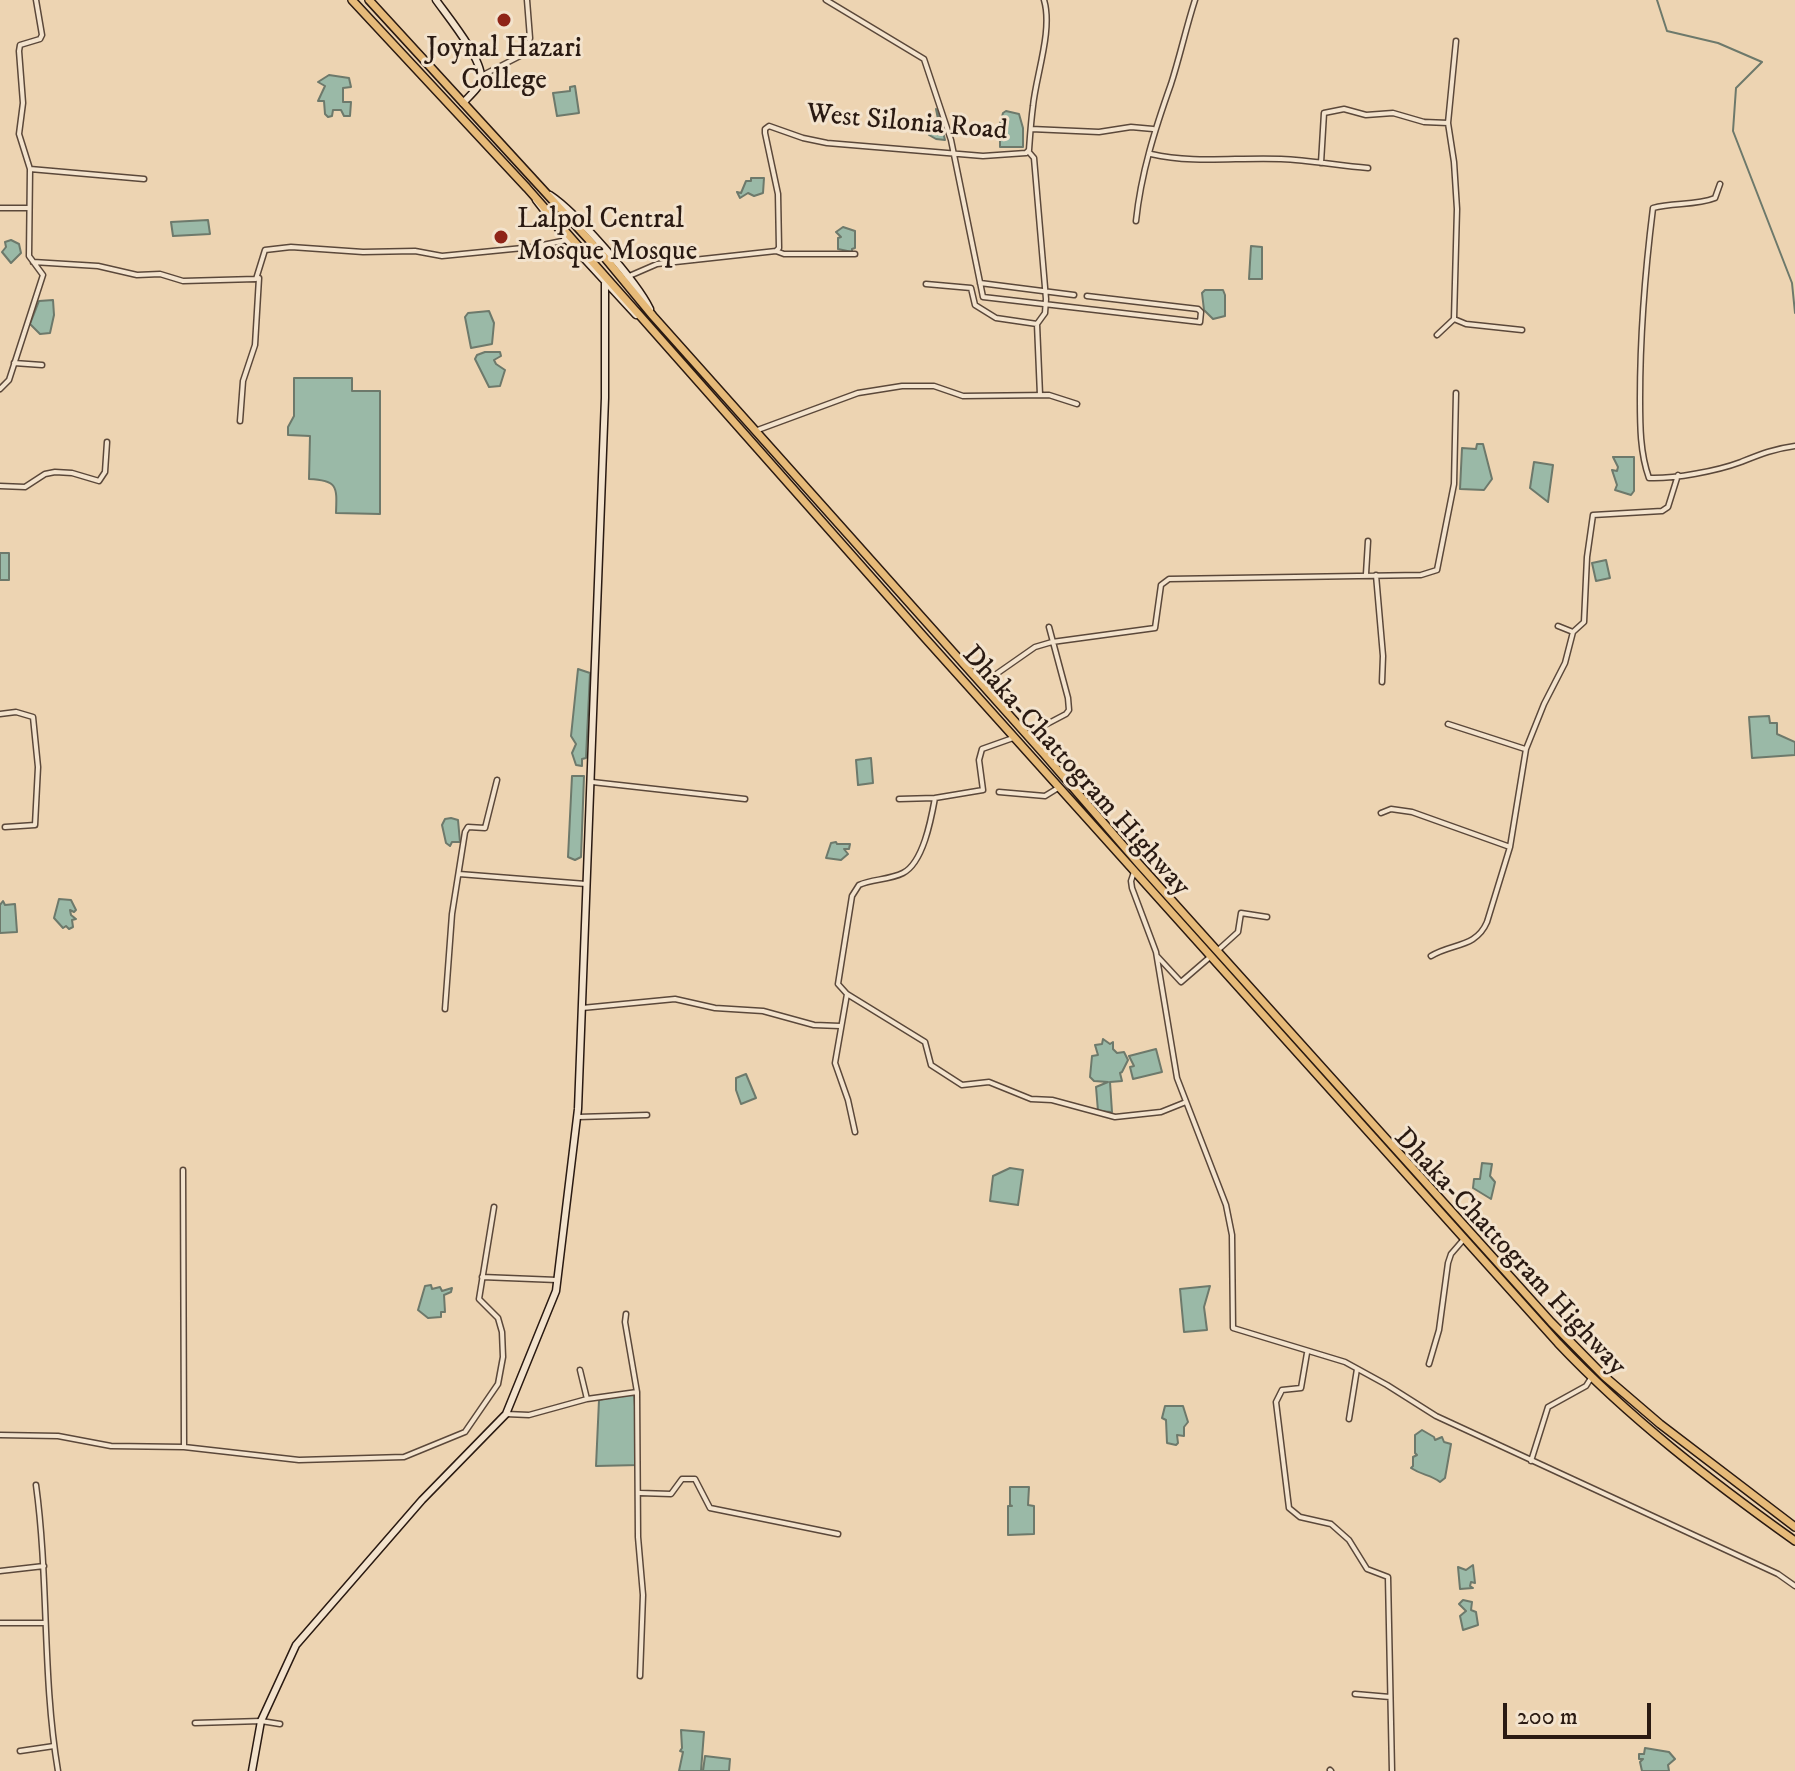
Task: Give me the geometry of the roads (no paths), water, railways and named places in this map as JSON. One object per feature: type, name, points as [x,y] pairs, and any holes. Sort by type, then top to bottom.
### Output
[{"type":"highway","name":"Dhaka-Chattogram Highway","points":[[352,0],[534,197],[1210,957],[1591,1378],[1644,1425],[1795,1541]]},
{"type":"highway","name":"Dhaka-Chattogram Highway","points":[[369,0],[601,253],[655,319],[1551,1322],[1604,1376],[1660,1424],[1795,1527]]},
{"type":"highway","points":[[396,47],[403,46],[404,39]]},
{"type":"highway","points":[[408,61],[409,52],[418,54]]},
{"type":"highway","points":[[475,135],[484,127]]},
{"type":"highway","points":[[885,593],[893,592],[893,584]]},
{"type":"highway","points":[[895,604],[896,595],[904,597]]},
{"type":"main road","points":[[436,0],[469,49],[481,76],[481,81],[463,103]]},
{"type":"main road","points":[[544,191],[578,220],[647,302],[655,319]]},
{"type":"main road","points":[[534,197],[539,207],[605,283],[646,323]]},
{"type":"main road","points":[[252,1771],[261,1721],[296,1645],[422,1500],[506,1414],[556,1291],[577,1117],[605,398],[605,283]]},
{"type":"main road","points":[[605,301],[610,294],[616,294]]},
{"type":"street","points":[[0,389],[9,380],[43,275],[29,256],[30,169],[19,134],[23,103],[19,51],[20,45],[40,39],[42,35],[36,0]]},
{"type":"street","points":[[481,76],[526,53],[530,38],[527,0]]},
{"type":"street","points":[[826,0],[924,59],[945,120],[983,297],[1200,322],[1201,312],[1198,309],[1087,296]]},
{"type":"street","name":"West Silonia Road","points":[[776,251],[779,248],[778,194],[765,133],[769,126],[827,143],[1012,156],[1028,151],[1043,47],[1044,0]]},
{"type":"street","points":[[1136,221],[1140,182],[1151,154],[1153,129],[1171,82],[1195,0]]},
{"type":"street","points":[[1437,335],[1454,319],[1457,209],[1448,123],[1456,41]]},
{"type":"street","points":[[1321,163],[1324,113],[1344,109],[1366,115],[1393,113],[1424,122],[1448,123]]},
{"type":"street","points":[[1031,129],[1099,132],[1131,127],[1153,129]]},
{"type":"street","points":[[1028,151],[1034,158],[1046,293],[1045,313],[1037,324],[1040,395]]},
{"type":"street","points":[[1151,154],[1178,160],[1280,159],[1368,168]]},
{"type":"street","points":[[30,169],[144,179]]},
{"type":"street","points":[[1720,184],[1715,198],[1705,202],[1670,203],[1653,208],[1642,303],[1640,403],[1643,463],[1649,478],[1678,475],[1728,466],[1767,450],[1795,446]]},
{"type":"street","points":[[0,208],[29,208]]},
{"type":"street","points":[[240,421],[244,373],[255,345],[259,278],[265,250],[291,247],[363,252],[421,251],[442,256],[533,247],[567,240]]},
{"type":"street","points":[[627,277],[657,264],[776,251],[784,254],[855,254]]},
{"type":"street","points":[[33,262],[98,266],[137,275],[160,274],[183,281],[259,278]]},
{"type":"street","points":[[980,283],[1074,295]]},
{"type":"street","points":[[926,284],[971,288],[975,305],[996,318],[1037,324]]},
{"type":"street","points":[[1454,319],[1466,324],[1522,330]]},
{"type":"street","points":[[14,363],[42,365]]},
{"type":"street","points":[[755,431],[858,393],[888,387],[934,386],[963,396],[1049,395],[1077,404]]},
{"type":"street","points":[[982,684],[1035,647],[1155,628],[1161,585],[1169,579],[1421,575],[1437,570],[1454,484],[1456,393]]},
{"type":"street","points":[[0,486],[25,487],[45,474],[55,472],[72,473],[99,481],[105,472],[107,442]]},
{"type":"street","points":[[1431,956],[1442,949],[1467,945],[1483,932],[1510,847],[1526,749],[1565,663],[1573,632],[1584,622],[1587,557],[1593,515],[1662,511],[1668,507],[1678,475]]},
{"type":"street","points":[[1366,574],[1368,541]]},
{"type":"street","points":[[1376,575],[1383,656],[1382,682]]},
{"type":"street","points":[[1558,626],[1573,632]]},
{"type":"street","points":[[1027,735],[1069,710],[1049,627]]},
{"type":"street","points":[[0,714],[16,712],[33,717],[38,767],[35,825],[5,827]]},
{"type":"street","points":[[1448,724],[1526,749]]},
{"type":"street","points":[[899,799],[935,798],[983,790],[979,760],[982,749],[1015,737]]},
{"type":"street","points":[[445,1009],[452,914],[465,832],[468,827],[485,828],[497,780]]},
{"type":"street","points":[[592,782],[745,799]]},
{"type":"street","points":[[999,792],[1045,796],[1060,786]]},
{"type":"street","points":[[935,798],[930,828],[916,864],[902,873],[862,883],[852,896],[837,978],[841,989],[915,1033],[925,1042],[931,1065],[962,1085],[989,1082],[1031,1099],[1052,1100],[1115,1117],[1161,1112],[1186,1102]]},
{"type":"street","points":[[1381,813],[1391,809],[1412,812],[1510,847]]},
{"type":"street","points":[[1135,870],[1132,888],[1157,956],[1174,1066],[1226,1205],[1232,1235],[1233,1328],[1307,1353],[1345,1362],[1436,1416],[1778,1574],[1795,1586]]},
{"type":"street","points":[[459,874],[586,884]]},
{"type":"street","points":[[1217,951],[1238,932],[1241,913],[1267,917]]},
{"type":"street","points":[[1157,956],[1181,982],[1210,957]]},
{"type":"street","points":[[847,994],[835,1063],[855,1132]]},
{"type":"street","points":[[582,1008],[675,999],[715,1008],[763,1011],[814,1025],[840,1026]]},
{"type":"street","points":[[577,1117],[647,1115]]},
{"type":"street","points":[[183,1170],[184,1447]]},
{"type":"street","points":[[0,1435],[58,1436],[111,1446],[184,1447],[299,1460],[383,1459],[422,1452],[465,1432],[498,1384],[503,1357],[502,1332],[498,1318],[479,1299],[494,1207]]},
{"type":"street","points":[[1429,1364],[1439,1330],[1448,1263],[1451,1254],[1464,1239]]},
{"type":"street","points":[[482,1277],[557,1280]]},
{"type":"street","points":[[626,1314],[637,1392],[638,1537],[643,1595],[640,1676]]},
{"type":"street","points":[[1307,1353],[1301,1388],[1282,1390],[1276,1402],[1289,1508],[1300,1517],[1331,1524],[1349,1540],[1367,1569],[1388,1577],[1392,1771]]},
{"type":"street","points":[[1349,1419],[1357,1369]]},
{"type":"street","points":[[580,1370],[587,1399]]},
{"type":"street","points":[[1530,1462],[1548,1407],[1586,1386],[1591,1378]]},
{"type":"street","points":[[506,1414],[529,1415],[587,1399],[637,1392]]},
{"type":"street","points":[[640,1493],[671,1494],[682,1479],[695,1479],[710,1508],[838,1534]]},
{"type":"street","points":[[36,1485],[44,1566],[49,1713],[58,1771]]},
{"type":"street","points":[[0,1571],[44,1566]]},
{"type":"street","points":[[0,1623],[44,1623]]},
{"type":"street","points":[[1355,1694],[1390,1697]]},
{"type":"street","points":[[195,1723],[261,1721],[280,1724]]},
{"type":"street","points":[[20,1751],[54,1746]]},
{"type":"waterway","points":[[1657,0],[1667,31],[1718,43],[1762,62],[1736,88],[1733,131],[1792,283],[1795,313]]},
{"type":"place","name":"Joynal Hazari College","points":[[504,20]]},
{"type":"place","name":"Lalpol Central Mosque Mosque","points":[[501,237]]}]
